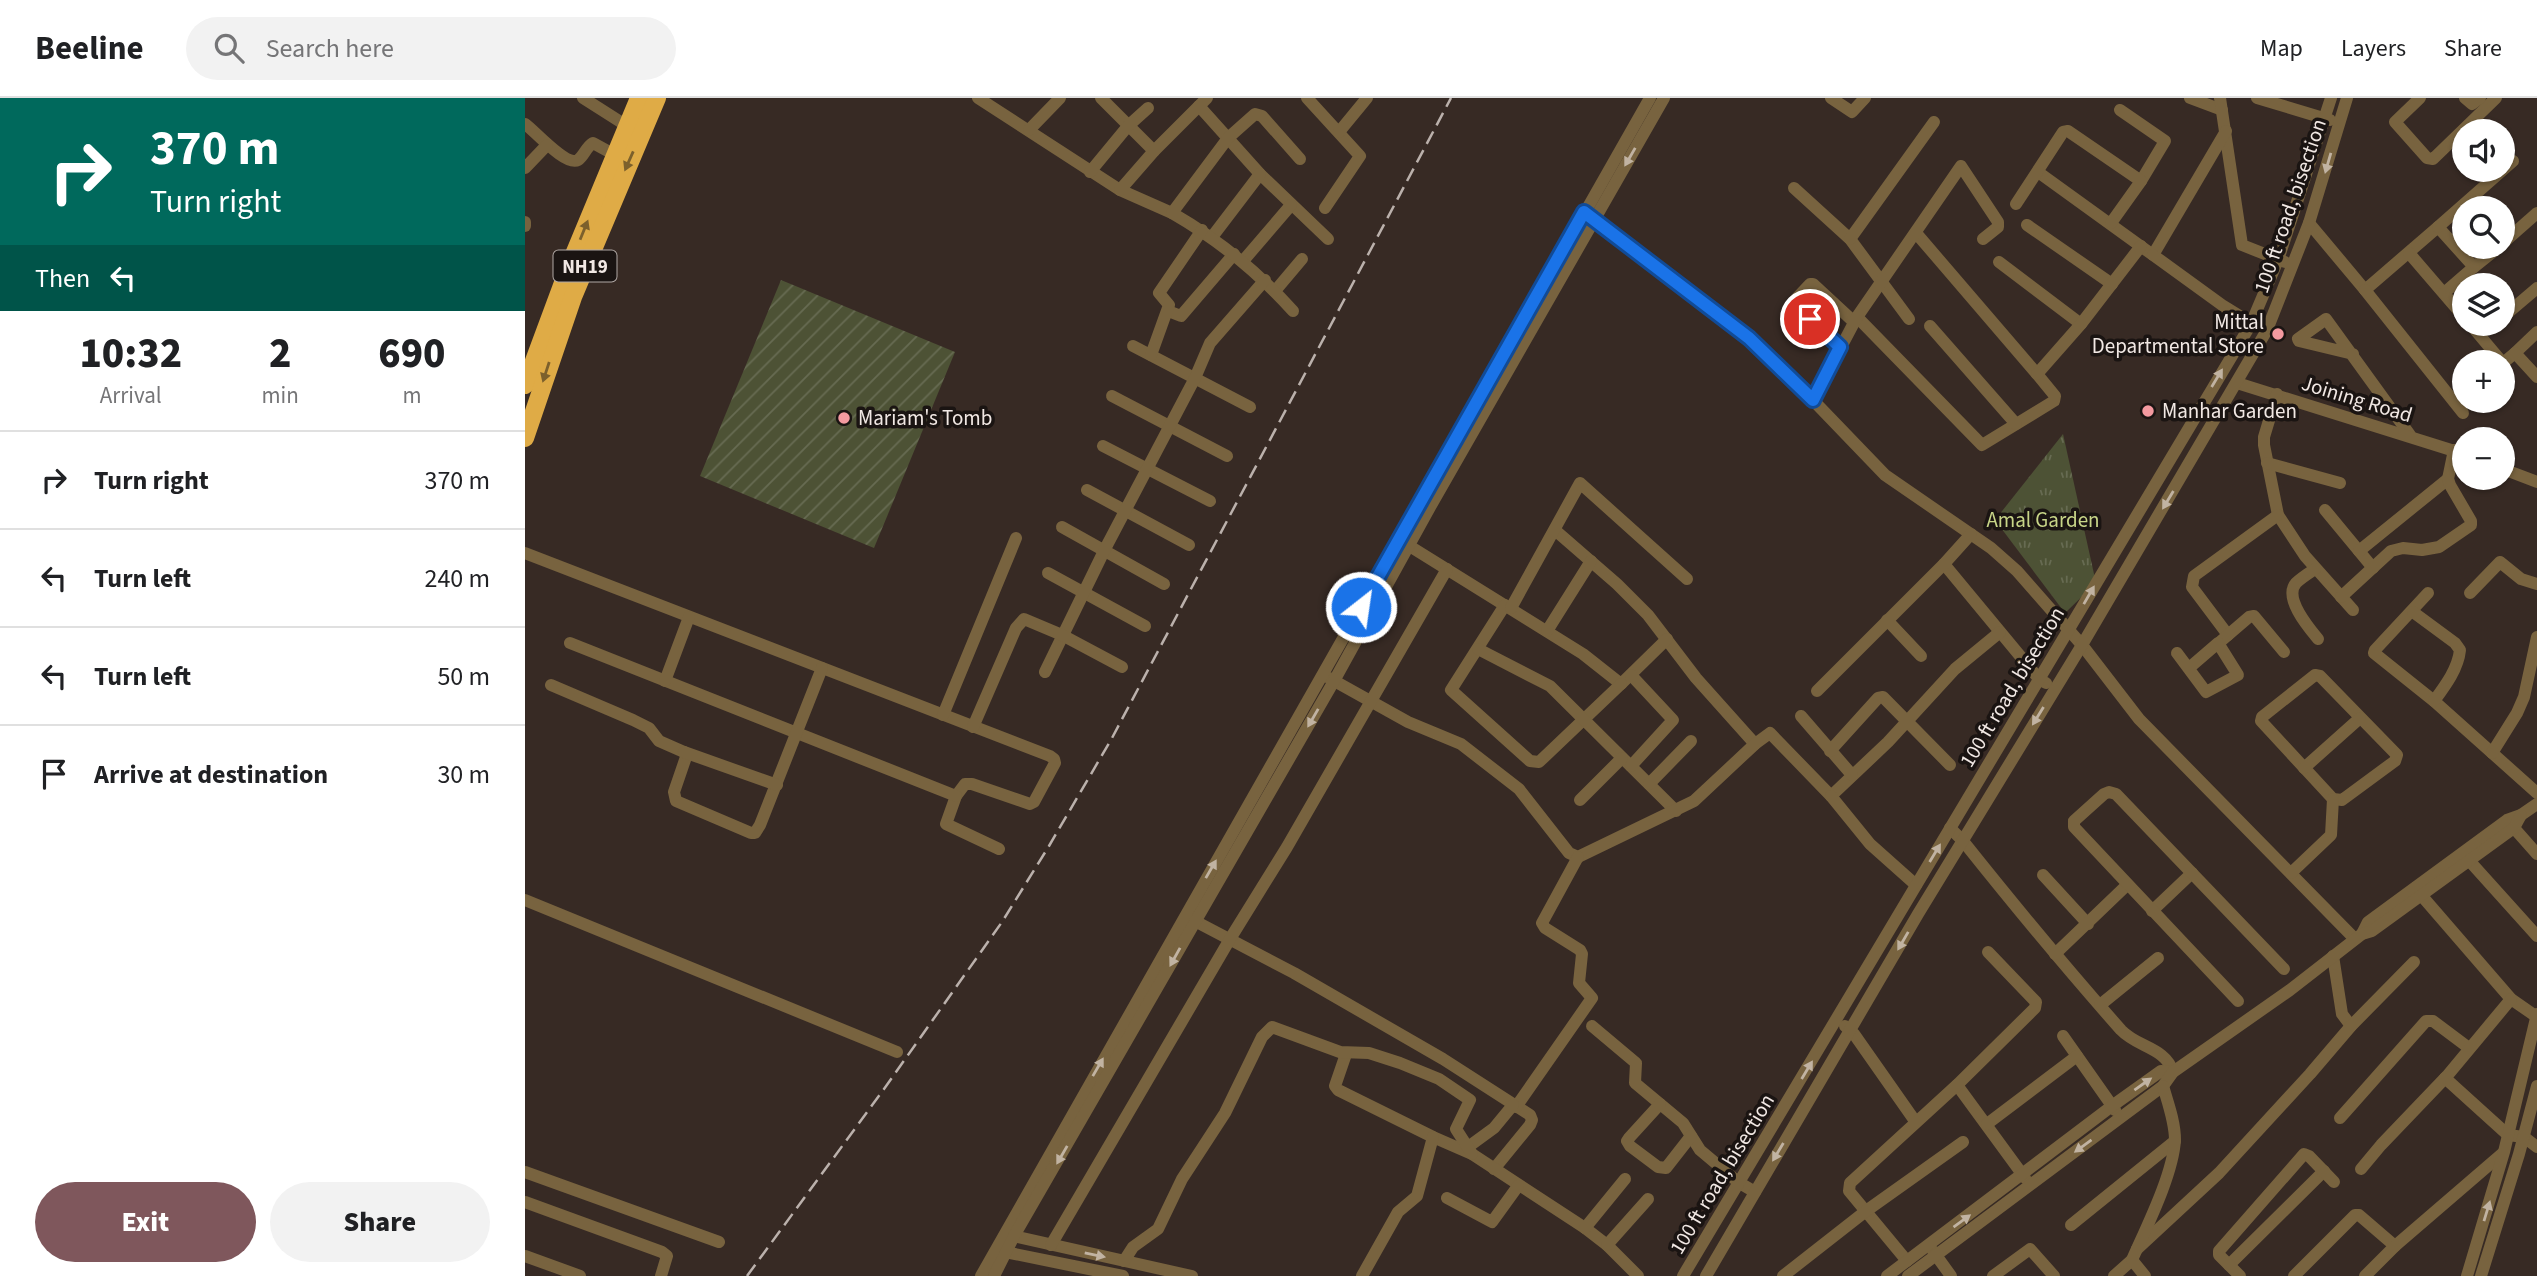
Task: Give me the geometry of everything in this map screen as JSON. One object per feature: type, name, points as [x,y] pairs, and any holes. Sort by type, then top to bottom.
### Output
[{"type":"highway","name":"NH19","points":[[525,385],[528,364],[639,98]]},
{"type":"highway","name":"NH19","points":[[525,438],[573,296],[657,98]]},
{"type":"street","points":[[583,98],[627,126]]},
{"type":"street","points":[[978,98],[1120,190],[1173,213],[1207,233],[1265,280],[1293,311]]},
{"type":"street","points":[[1029,130],[1060,98]]},
{"type":"street","points":[[1101,98],[1154,151]]},
{"type":"street","points":[[1339,132],[1367,98]]},
{"type":"street","points":[[1526,329],[1584,212],[1650,98]]},
{"type":"street","points":[[994,1276],[1009,1235],[1526,329],[1595,222],[1664,98]]},
{"type":"street","points":[[1831,98],[1851,112],[1865,98]]},
{"type":"street","points":[[2190,98],[2221,104],[2242,245],[2293,265]]},
{"type":"street","points":[[2257,98],[2340,123]]},
{"type":"street","name":"100 ft road, bisection","points":[[1683,1276],[2251,324],[2278,260],[2331,98]]},
{"type":"street","name":"100 ft road, bisection","points":[[1706,1276],[2267,330],[2309,223],[2347,98]]},
{"type":"street","points":[[2420,98],[2395,122],[2430,159],[2495,98]]},
{"type":"street","points":[[2465,98],[2472,104],[2480,98]]},
{"type":"street","points":[[1312,99],[1360,156],[1325,208]]},
{"type":"street","points":[[1120,190],[1203,102],[1228,138],[1260,174],[1328,239]]},
{"type":"street","points":[[1090,172],[1128,125],[1148,108]]},
{"type":"street","points":[[2111,223],[2165,141],[2120,110]]},
{"type":"street","points":[[1173,213],[1228,138],[1255,114],[1261,114],[1300,159]]},
{"type":"street","points":[[1850,239],[1934,121]]},
{"type":"street","points":[[525,124],[547,145],[573,161],[580,158],[593,143],[615,155]]},
{"type":"street","points":[[2016,204],[2066,130],[2141,181]]},
{"type":"street","points":[[2153,254],[2226,131]]},
{"type":"street","points":[[525,169],[547,145]]},
{"type":"street","points":[[1813,400],[1840,347],[1880,281],[1962,165],[1998,222],[1997,227],[1983,239]]},
{"type":"street","points":[[2038,172],[2251,324],[2267,330]]},
{"type":"street","points":[[1151,355],[1169,304],[1159,293],[1207,233],[1260,174]]},
{"type":"street","points":[[2365,290],[2489,182]]},
{"type":"street","points":[[1794,188],[1850,239],[1909,319]]},
{"type":"street","points":[[1168,311],[1181,316],[1291,205]]},
{"type":"street","points":[[1584,212],[1749,338],[1885,475],[1971,534],[2017,571],[2082,645],[2140,719],[2291,873],[2359,937]]},
{"type":"street","points":[[2515,232],[2537,213]]},
{"type":"street","points":[[2309,223],[2452,392]]},
{"type":"street","points":[[2027,225],[2112,284]]},
{"type":"street","points":[[2438,227],[2474,267]]},
{"type":"street","points":[[1840,347],[1795,305],[1794,301],[1810,284],[1856,320],[1979,443],[1985,445],[2055,399],[2037,374],[1916,233]]},
{"type":"street","points":[[2037,374],[2081,324],[2141,246]]},
{"type":"street","points":[[2409,253],[2452,303]]},
{"type":"street","points":[[1275,291],[1302,259]]},
{"type":"street","points":[[2444,293],[2483,259]]},
{"type":"street","points":[[1999,262],[2081,324]]},
{"type":"street","points":[[1045,672],[1125,509],[1217,333],[1265,280]]},
{"type":"street","points":[[2515,307],[2537,288]]},
{"type":"street","points":[[1930,326],[2016,424]]},
{"type":"street","points":[[2537,332],[2515,353],[2537,377]]},
{"type":"street","points":[[2480,336],[2492,350]]},
{"type":"street","points":[[1133,346],[1250,407]]},
{"type":"street","points":[[2353,355],[2410,435]]},
{"type":"street","name":"Joining Road","points":[[2237,383],[2452,450]]},
{"type":"street","points":[[2277,394],[2264,437],[2279,515],[2315,569],[2353,610]]},
{"type":"street","points":[[1112,396],[1227,456]]},
{"type":"street","points":[[2202,403],[2219,413]]},
{"type":"street","points":[[1103,446],[1210,501]]},
{"type":"street","points":[[2171,455],[2188,466]]},
{"type":"street","points":[[2267,463],[2340,483]]},
{"type":"street","points":[[2359,551],[2448,480],[2452,470]]},
{"type":"street","points":[[2515,474],[2537,482]]},
{"type":"street","points":[[2341,597],[2396,549],[2430,550],[2469,527],[2471,520],[2448,480]]},
{"type":"street","points":[[1667,639],[1539,762],[1530,761],[1451,692],[1451,688],[1556,531],[1582,483],[1687,579]]},
{"type":"street","points":[[1087,490],[1189,545]]},
{"type":"street","points":[[2325,509],[2373,568]]},
{"type":"street","points":[[2177,653],[2206,692],[2236,677],[2238,672],[2223,639],[2191,582],[2194,576],[2279,515]]},
{"type":"street","points":[[1062,527],[1164,583]]},
{"type":"street","points":[[1556,531],[1618,584],[1755,744]]},
{"type":"street","points":[[1817,691],[1971,534]]},
{"type":"street","points":[[943,715],[1016,538]]},
{"type":"street","points":[[1404,542],[1597,663],[1621,684]]},
{"type":"street","points":[[525,553],[1050,755],[1055,763],[1034,802],[1030,804],[965,783],[955,796],[946,821],[948,827],[999,849]]},
{"type":"street","points":[[1547,631],[1591,561]]},
{"type":"street","points":[[2470,593],[2500,562],[2521,579],[2537,584]]},
{"type":"street","points":[[1944,564],[2040,680],[2056,687]]},
{"type":"street","points":[[1051,1245],[1230,939],[1287,847],[1447,569]]},
{"type":"street","points":[[2315,569],[2296,583],[2293,589],[2300,617],[2318,639]]},
{"type":"street","points":[[1048,573],[1145,626]]},
{"type":"street","points":[[2428,593],[2374,653],[2434,701],[2537,793]]},
{"type":"street","points":[[2413,612],[2455,643],[2460,650],[2458,663],[2434,701]]},
{"type":"street","points":[[2189,668],[2249,617],[2254,616],[2284,652]]},
{"type":"street","points":[[666,681],[689,617]]},
{"type":"street","points":[[973,727],[1020,620],[1027,619],[1062,635],[1122,667]]},
{"type":"street","points":[[1887,620],[1921,656]]},
{"type":"street","points":[[1831,796],[1871,759],[1955,669],[2000,632]]},
{"type":"street","points":[[2493,753],[2517,713],[2529,677],[2537,638]]},
{"type":"street","points":[[570,643],[955,796]]},
{"type":"street","points":[[1478,649],[1550,686],[1676,811]]},
{"type":"street","points":[[684,752],[686,757],[674,792],[676,801],[751,834],[758,830],[822,668]]},
{"type":"street","points":[[1580,800],[1671,725],[1673,720],[1631,675]]},
{"type":"street","points":[[2317,675],[2360,718],[2395,752],[2396,758],[2342,800],[2333,799],[2261,721],[2262,717],[2317,675]]},
{"type":"street","points":[[1328,678],[1408,722],[1461,744],[1519,789],[1569,853],[1578,857]]},
{"type":"street","points":[[551,685],[649,728],[659,741],[777,785]]},
{"type":"street","points":[[1830,751],[1878,698],[1883,697],[1950,765]]},
{"type":"street","points":[[1801,716],[1852,775]]},
{"type":"street","points":[[2304,768],[2360,718]]},
{"type":"street","points":[[1470,1151],[1515,1106],[1592,998],[1579,983],[1582,954],[1580,950],[1543,926],[1578,857],[1694,800],[1755,744],[1772,734],[1831,796],[1870,844],[1916,886]]},
{"type":"street","points":[[1649,784],[1691,741]]},
{"type":"street","points":[[2238,1002],[2073,825],[2074,821],[2109,792],[2116,794],[2284,970]]},
{"type":"street","points":[[2291,873],[2331,835],[2333,799]]},
{"type":"street","points":[[2026,1179],[2164,1086],[2173,1072],[2359,937],[2368,922],[2418,891],[2466,856],[2507,820],[2521,815],[2537,804]]},
{"type":"street","points":[[2466,856],[2514,828],[2521,815]]},
{"type":"street","points":[[1950,828],[2055,954],[2130,1038],[2153,1048],[2170,1061],[2173,1072]]},
{"type":"street","points":[[2514,828],[2537,854]]},
{"type":"street","points":[[2466,856],[2537,936]]},
{"type":"street","points":[[2152,911],[2192,873]]},
{"type":"street","points":[[2043,875],[2088,924]]},
{"type":"street","points":[[2055,954],[2127,885]]},
{"type":"street","points":[[2418,891],[2511,999],[2537,1016],[2504,1152],[2467,1276]]},
{"type":"street","points":[[525,900],[897,1052]]},
{"type":"street","points":[[1190,918],[1294,972],[1443,1059],[1530,1115],[1531,1122],[1494,1169]]},
{"type":"street","points":[[1907,1261],[1849,1191],[1850,1183],[1957,1085],[2036,1005],[1988,952]]},
{"type":"street","points":[[2333,957],[2342,1014],[2351,1026]]},
{"type":"street","points":[[2100,1005],[2158,958]]},
{"type":"street","points":[[2114,1276],[2219,1173],[2351,1026],[2414,962]]},
{"type":"street","points":[[2361,1169],[2445,1078],[2511,999]]},
{"type":"street","points":[[1836,1021],[1851,1030],[1915,1121]]},
{"type":"street","points":[[2340,1118],[2426,1021],[2433,1021],[2469,1048]]},
{"type":"street","points":[[1592,1026],[1636,1063],[1636,1083],[1683,1123],[1700,1150],[1738,1182],[1755,1192]]},
{"type":"street","points":[[1123,1261],[1133,1247],[1158,1229],[1182,1180],[1216,1129],[1267,1030],[1272,1027],[1346,1054],[1369,1053],[1439,1079],[1469,1099],[1470,1103],[1456,1129],[1470,1151]]},
{"type":"street","points":[[2063,1036],[2120,1118]]},
{"type":"street","points":[[1346,1054],[1335,1086],[1338,1090],[1433,1137],[1470,1151],[1518,1186],[1585,1228],[1607,1245],[1638,1276]]},
{"type":"street","points":[[1987,1124],[2077,1056]]},
{"type":"street","points":[[1908,1276],[1932,1251],[2026,1179],[2112,1106],[2161,1071],[2173,1072]]},
{"type":"street","points":[[2445,1078],[2508,1135],[2524,1137],[2537,1147]]},
{"type":"street","points":[[1957,1085],[2026,1179]]},
{"type":"street","points":[[2145,1276],[2135,1254],[2157,1204],[2175,1141],[2164,1086]]},
{"type":"street","points":[[2481,1276],[2536,1093]]},
{"type":"street","points":[[1660,1104],[1629,1138],[1627,1141],[1630,1146],[1658,1167],[1666,1168],[1691,1136]]},
{"type":"street","points":[[1362,1276],[1398,1212],[1417,1196],[1433,1137]]},
{"type":"street","points":[[2071,1225],[2175,1141]]},
{"type":"street","points":[[1783,1276],[1866,1211],[1963,1142]]},
{"type":"street","points":[[2365,1276],[2395,1246],[2504,1152]]},
{"type":"street","points":[[2240,1276],[2219,1255],[2219,1251],[2304,1154],[2334,1182]]},
{"type":"street","points":[[2229,1265],[2323,1171]]},
{"type":"street","points":[[525,1172],[719,1241]]},
{"type":"street","points":[[1585,1228],[1625,1179]]},
{"type":"street","points":[[1447,1198],[1492,1222],[1518,1186]]},
{"type":"street","points":[[1607,1245],[1648,1199]]},
{"type":"street","points":[[525,1202],[662,1252],[667,1256],[667,1261],[661,1276]]},
{"type":"street","points":[[2294,1276],[2355,1214],[2395,1246]]},
{"type":"street","points":[[1009,1235],[1192,1276]]},
{"type":"street","points":[[1996,1275],[2030,1249],[2054,1276]]},
{"type":"street","points":[[981,1276],[1001,1251]]},
{"type":"street","points":[[1001,1251],[1123,1276]]},
{"type":"street","points":[[1887,1276],[1907,1261],[1932,1251]]},
{"type":"street","points":[[1932,1251],[1951,1276]]},
{"type":"street","points":[[525,1256],[580,1276]]},
{"type":"green space","points":[[781,280],[955,352],[874,548],[700,476]]},
{"type":"green space","name":"Amal Garden","points":[[2063,434],[2096,583],[2065,613],[1995,520]]},
{"type":"railway","points":[[747,1276],[1002,922],[1049,846],[1112,738],[1451,98]]},
{"type":"place","name":"Mittal Departmental Store","points":[[2278,334]]},
{"type":"place","name":"Manhar Garden","points":[[2148,411]]},
{"type":"place","name":"Mariam's Tomb","points":[[844,418]]},
{"type":"route","points":[[1361,607],[1584,212],[1749,338],[1813,400],[1840,347],[1810,319]]}]
